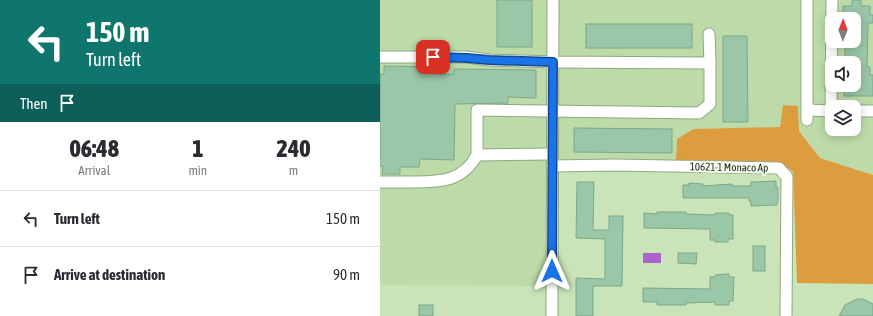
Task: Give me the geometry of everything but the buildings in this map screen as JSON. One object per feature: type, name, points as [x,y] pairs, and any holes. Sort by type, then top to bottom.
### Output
[{"type":"street","points":[[552,316],[553,0]]},
{"type":"street","points":[[807,0],[807,115],[825,112]]},
{"type":"street","points":[[831,100],[832,0]]},
{"type":"street","points":[[380,182],[438,182],[451,179],[463,172],[473,163],[477,155],[477,110],[699,114],[710,104],[710,34]]},
{"type":"street","points":[[380,57],[467,58],[553,62],[710,63]]},
{"type":"street","points":[[861,111],[873,111]]},
{"type":"street","name":"10621-1 Monaco Ap","points":[[477,155],[552,160],[779,168],[787,177],[786,316]]},
{"type":"shaded area","points":[[380,0],[548,0],[546,286],[380,285]]},
{"type":"shaded area","points":[[559,0],[873,0],[873,175],[820,158],[799,131],[798,106],[783,105],[780,127],[692,129],[677,139],[676,160],[557,161]]},
{"type":"shaded area","points":[[783,105],[798,106],[799,131],[820,158],[873,175],[873,284],[797,283],[793,172],[780,162],[676,160],[677,139],[693,129],[780,127]]},
{"type":"shaded area","points":[[643,253],[661,253],[661,263],[643,263]]},
{"type":"route","points":[[433,57],[553,62],[552,271]]}]
